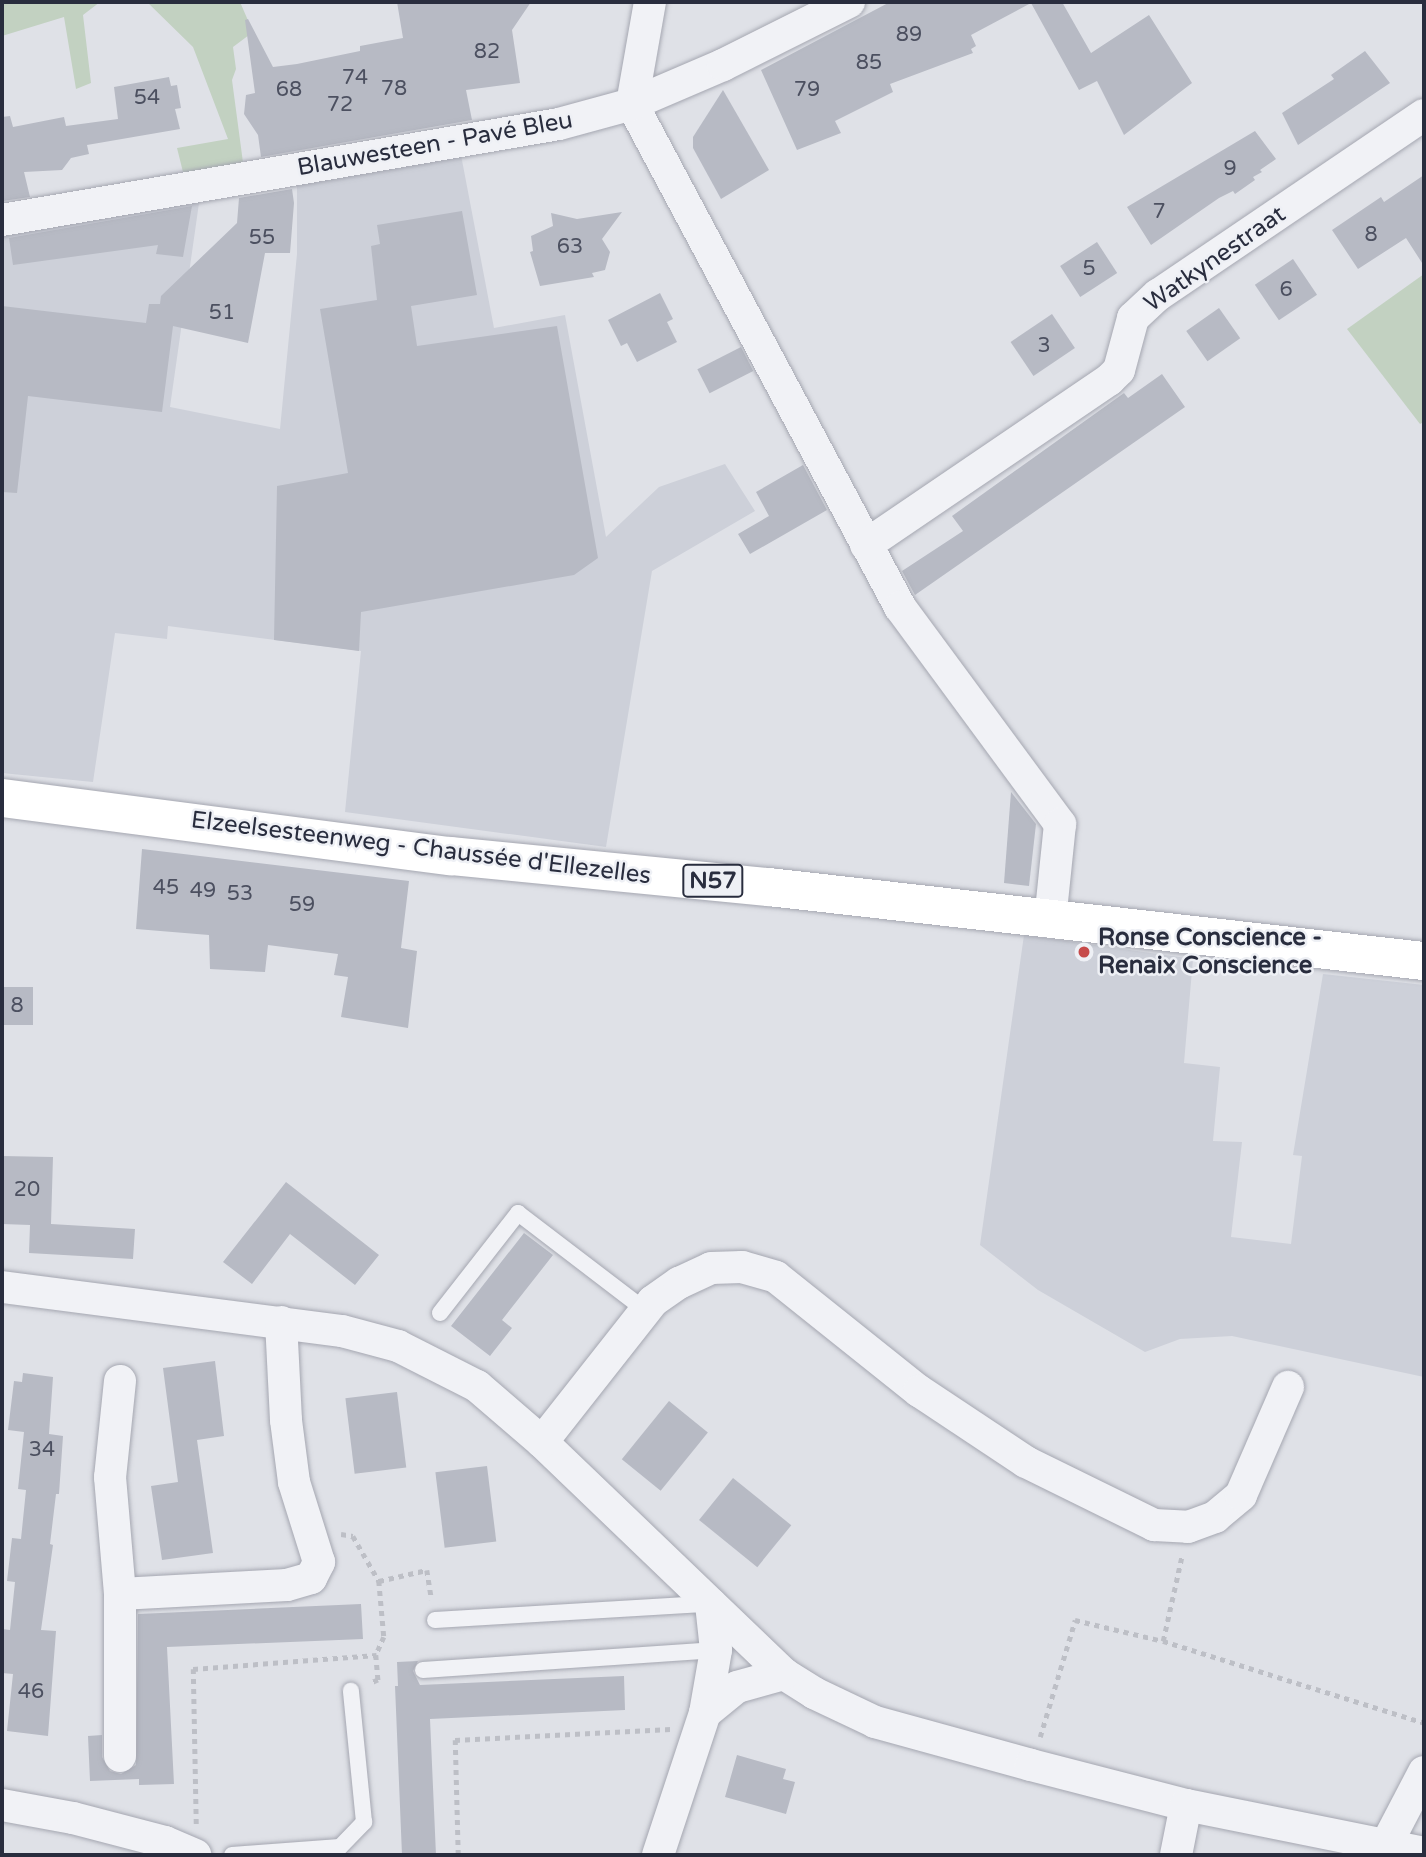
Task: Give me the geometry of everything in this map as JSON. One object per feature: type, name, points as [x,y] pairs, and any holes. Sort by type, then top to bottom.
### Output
[{"type":"main road","name":"Elzeelsesteenweg - Chaussée d'Ellezelles","points":[[2,798],[451,856],[769,887],[1050,921],[1424,961]]},
{"type":"street","points":[[650,2],[632,104],[900,607],[1060,824],[1050,921]]},
{"type":"street","name":"Blauwesteen - Pavé Bleu","points":[[2,220],[559,124],[632,104],[723,65],[849,2]]},
{"type":"street","name":"Watkynestraat","points":[[866,545],[1109,380],[1119,370],[1133,318],[1158,295],[1424,116]]},
{"type":"street","points":[[542,1442],[645,1310],[679,1283],[711,1268],[742,1267],[776,1277],[919,1391],[1026,1462],[1154,1525],[1188,1527],[1215,1517],[1241,1495],[1288,1387]]},
{"type":"street","points":[[2,1287],[342,1331],[398,1346],[478,1386],[542,1442],[784,1674],[814,1693],[875,1722],[1031,1765],[1186,1805],[1387,1843],[1424,1853]]},
{"type":"street","points":[[120,1594],[287,1585],[311,1577],[319,1562],[294,1482],[286,1420],[281,1322]]},
{"type":"street","points":[[120,1381],[110,1477],[120,1594],[120,1756]]},
{"type":"street","points":[[658,1855],[702,1720],[716,1650],[711,1604]]},
{"type":"street","points":[[702,1720],[737,1687],[784,1674]]},
{"type":"street","points":[[1387,1843],[1424,1772]]},
{"type":"street","points":[[2,1805],[73,1818],[165,1842],[191,1854]]},
{"type":"street","points":[[1176,1855],[1186,1805]]},
{"type":"lane","points":[[440,1313],[518,1213],[645,1310]]},
{"type":"lane","points":[[435,1620],[711,1604]]},
{"type":"lane","points":[[423,1670],[716,1650]]},
{"type":"lane","points":[[232,1855],[340,1847],[364,1822],[351,1691]]},
{"type":"path","points":[[1163,1641],[1188,1527]]},
{"type":"path","points":[[309,1529],[353,1536],[379,1581],[384,1637],[376,1655],[378,1680],[351,1691]]},
{"type":"path","points":[[379,1581],[427,1570],[435,1620]]},
{"type":"path","points":[[1031,1765],[1075,1620],[1163,1641],[1424,1723]]},
{"type":"path","points":[[191,1854],[198,1818],[193,1669],[376,1655]]},
{"type":"path","points":[[458,1855],[454,1740],[702,1720]]},
{"type":"shaded area","points":[[461,155],[494,328],[565,315],[606,537],[659,487],[725,464],[755,511],[652,571],[606,847],[345,812],[361,651],[168,626],[167,639],[115,633],[93,782],[2,773],[2,236],[200,196],[170,407],[280,429],[297,254],[297,182]]},
{"type":"shaded area","points":[[1024,935],[1193,959],[1184,1063],[1220,1067],[1213,1141],[1242,1142],[1231,1237],[1291,1244],[1302,1156],[1293,1155],[1323,974],[1424,985],[1424,1377],[1232,1336],[1180,1339],[1145,1352],[1038,1290],[980,1245]]},
{"type":"green space","points":[[2,2],[100,2],[83,15],[91,83],[76,89],[64,17],[2,36]]},
{"type":"green space","points":[[147,2],[240,2],[253,32],[233,47],[236,69],[232,80],[244,170],[184,176],[177,148],[228,139],[193,47]]},
{"type":"green space","points":[[1424,274],[1424,422],[1420,424],[1347,329]]},
{"type":"building","points":[[397,2],[531,2],[512,30],[520,83],[466,90],[472,120],[261,157],[258,135],[244,114],[246,95],[255,93],[245,20],[248,19],[273,67],[360,51],[360,46],[403,38]]},
{"type":"building","points":[[890,2],[1062,2],[1091,53],[1149,15],[1192,83],[1124,135],[1097,81],[1079,90],[1031,3],[971,35],[976,46],[971,49],[973,53],[890,84],[893,92],[835,121],[841,133],[797,150],[761,70]]},
{"type":"building","points":[[1365,51],[1390,83],[1298,145],[1282,113],[1334,79],[1331,75]]},
{"type":"building","points":[[169,77],[171,86],[177,85],[181,108],[175,109],[180,129],[87,145],[89,154],[71,158],[62,170],[24,172],[30,197],[3,201],[2,117],[10,116],[13,127],[64,117],[66,126],[118,119],[114,87]]},
{"type":"building","points":[[723,90],[769,170],[721,199],[693,148],[693,137]]},
{"type":"building","points":[[1255,131],[1276,159],[1253,177],[1255,180],[1235,194],[1233,191],[1219,198],[1151,245],[1127,207]]},
{"type":"building","points":[[1424,175],[1424,266],[1406,238],[1358,269],[1332,230],[1381,197],[1384,202]]},
{"type":"building","points":[[292,189],[294,203],[290,253],[265,253],[248,343],[173,326],[162,412],[28,396],[17,493],[2,492],[2,306],[146,323],[149,304],[160,304],[161,296],[237,223],[239,198]]},
{"type":"building","points":[[192,206],[183,257],[156,254],[158,245],[13,265],[9,238]]},
{"type":"building","points":[[462,211],[477,295],[411,306],[417,346],[557,326],[598,558],[574,575],[361,612],[359,651],[274,640],[277,486],[348,473],[320,309],[377,300],[371,246],[380,244],[377,225]]},
{"type":"building","points":[[622,212],[602,239],[610,252],[605,270],[592,273],[594,277],[540,286],[530,252],[533,251],[531,236],[553,226],[551,213],[577,219]]},
{"type":"building","points":[[1097,242],[1117,273],[1080,297],[1060,266]]},
{"type":"building","points":[[1293,259],[1317,295],[1279,320],[1255,285]]},
{"type":"building","points":[[660,293],[673,319],[667,322],[677,342],[637,362],[627,343],[621,346],[608,320]]},
{"type":"building","points":[[1219,308],[1240,338],[1207,361],[1186,331]]},
{"type":"building","points":[[1052,314],[1075,348],[1033,376],[1011,342]]},
{"type":"building","points":[[741,347],[753,371],[710,393],[697,369]]},
{"type":"building","points":[[1162,374],[1185,407],[915,595],[902,571],[963,531],[952,516],[1124,393],[1128,398]]},
{"type":"building","points":[[803,465],[827,510],[750,554],[738,534],[769,516],[756,492]]},
{"type":"building","points":[[1011,792],[1036,824],[1029,886],[1004,883]]},
{"type":"building","points":[[142,849],[409,881],[401,948],[417,951],[408,1028],[341,1017],[348,977],[334,975],[338,954],[268,945],[265,972],[210,969],[209,935],[136,929]]},
{"type":"building","points":[[2,987],[33,987],[33,1025],[2,1025]]},
{"type":"building","points":[[2,1156],[53,1157],[51,1224],[135,1229],[133,1259],[29,1253],[30,1225],[2,1224]]},
{"type":"building","points":[[286,1182],[379,1255],[355,1285],[290,1234],[252,1284],[223,1262]]},
{"type":"building","points":[[524,1233],[553,1255],[502,1320],[512,1328],[490,1356],[451,1326]]},
{"type":"building","points":[[215,1361],[224,1436],[197,1440],[213,1553],[162,1560],[151,1486],[178,1482],[163,1368]]},
{"type":"building","points":[[23,1373],[53,1377],[49,1434],[63,1436],[59,1494],[56,1494],[50,1544],[53,1545],[41,1630],[56,1631],[48,1736],[7,1731],[13,1674],[2,1673],[2,1629],[10,1630],[15,1582],[7,1581],[12,1538],[21,1539],[26,1490],[18,1489],[24,1432],[8,1430],[14,1381],[22,1382]]},
{"type":"building","points":[[397,1392],[406,1467],[355,1474],[345,1398]]},
{"type":"building","points":[[669,1401],[708,1432],[661,1491],[622,1459]]},
{"type":"building","points":[[487,1466],[496,1541],[445,1548],[435,1472]]},
{"type":"building","points":[[733,1478],[791,1525],[757,1567],[699,1520]]},
{"type":"building","points":[[361,1604],[363,1639],[167,1647],[174,1784],[139,1785],[139,1779],[90,1781],[88,1736],[102,1735],[102,1757],[110,1771],[121,1774],[136,1765],[138,1614]]},
{"type":"building","points":[[418,1661],[413,1671],[420,1685],[624,1676],[625,1710],[430,1719],[436,1855],[402,1855],[395,1686],[398,1686],[397,1662]]},
{"type":"building","points":[[737,1755],[786,1769],[783,1779],[795,1782],[786,1814],[725,1797]]},
{"type":"place","name":"Ronse Conscience - Renaix Conscience","points":[[1084,952]]}]
